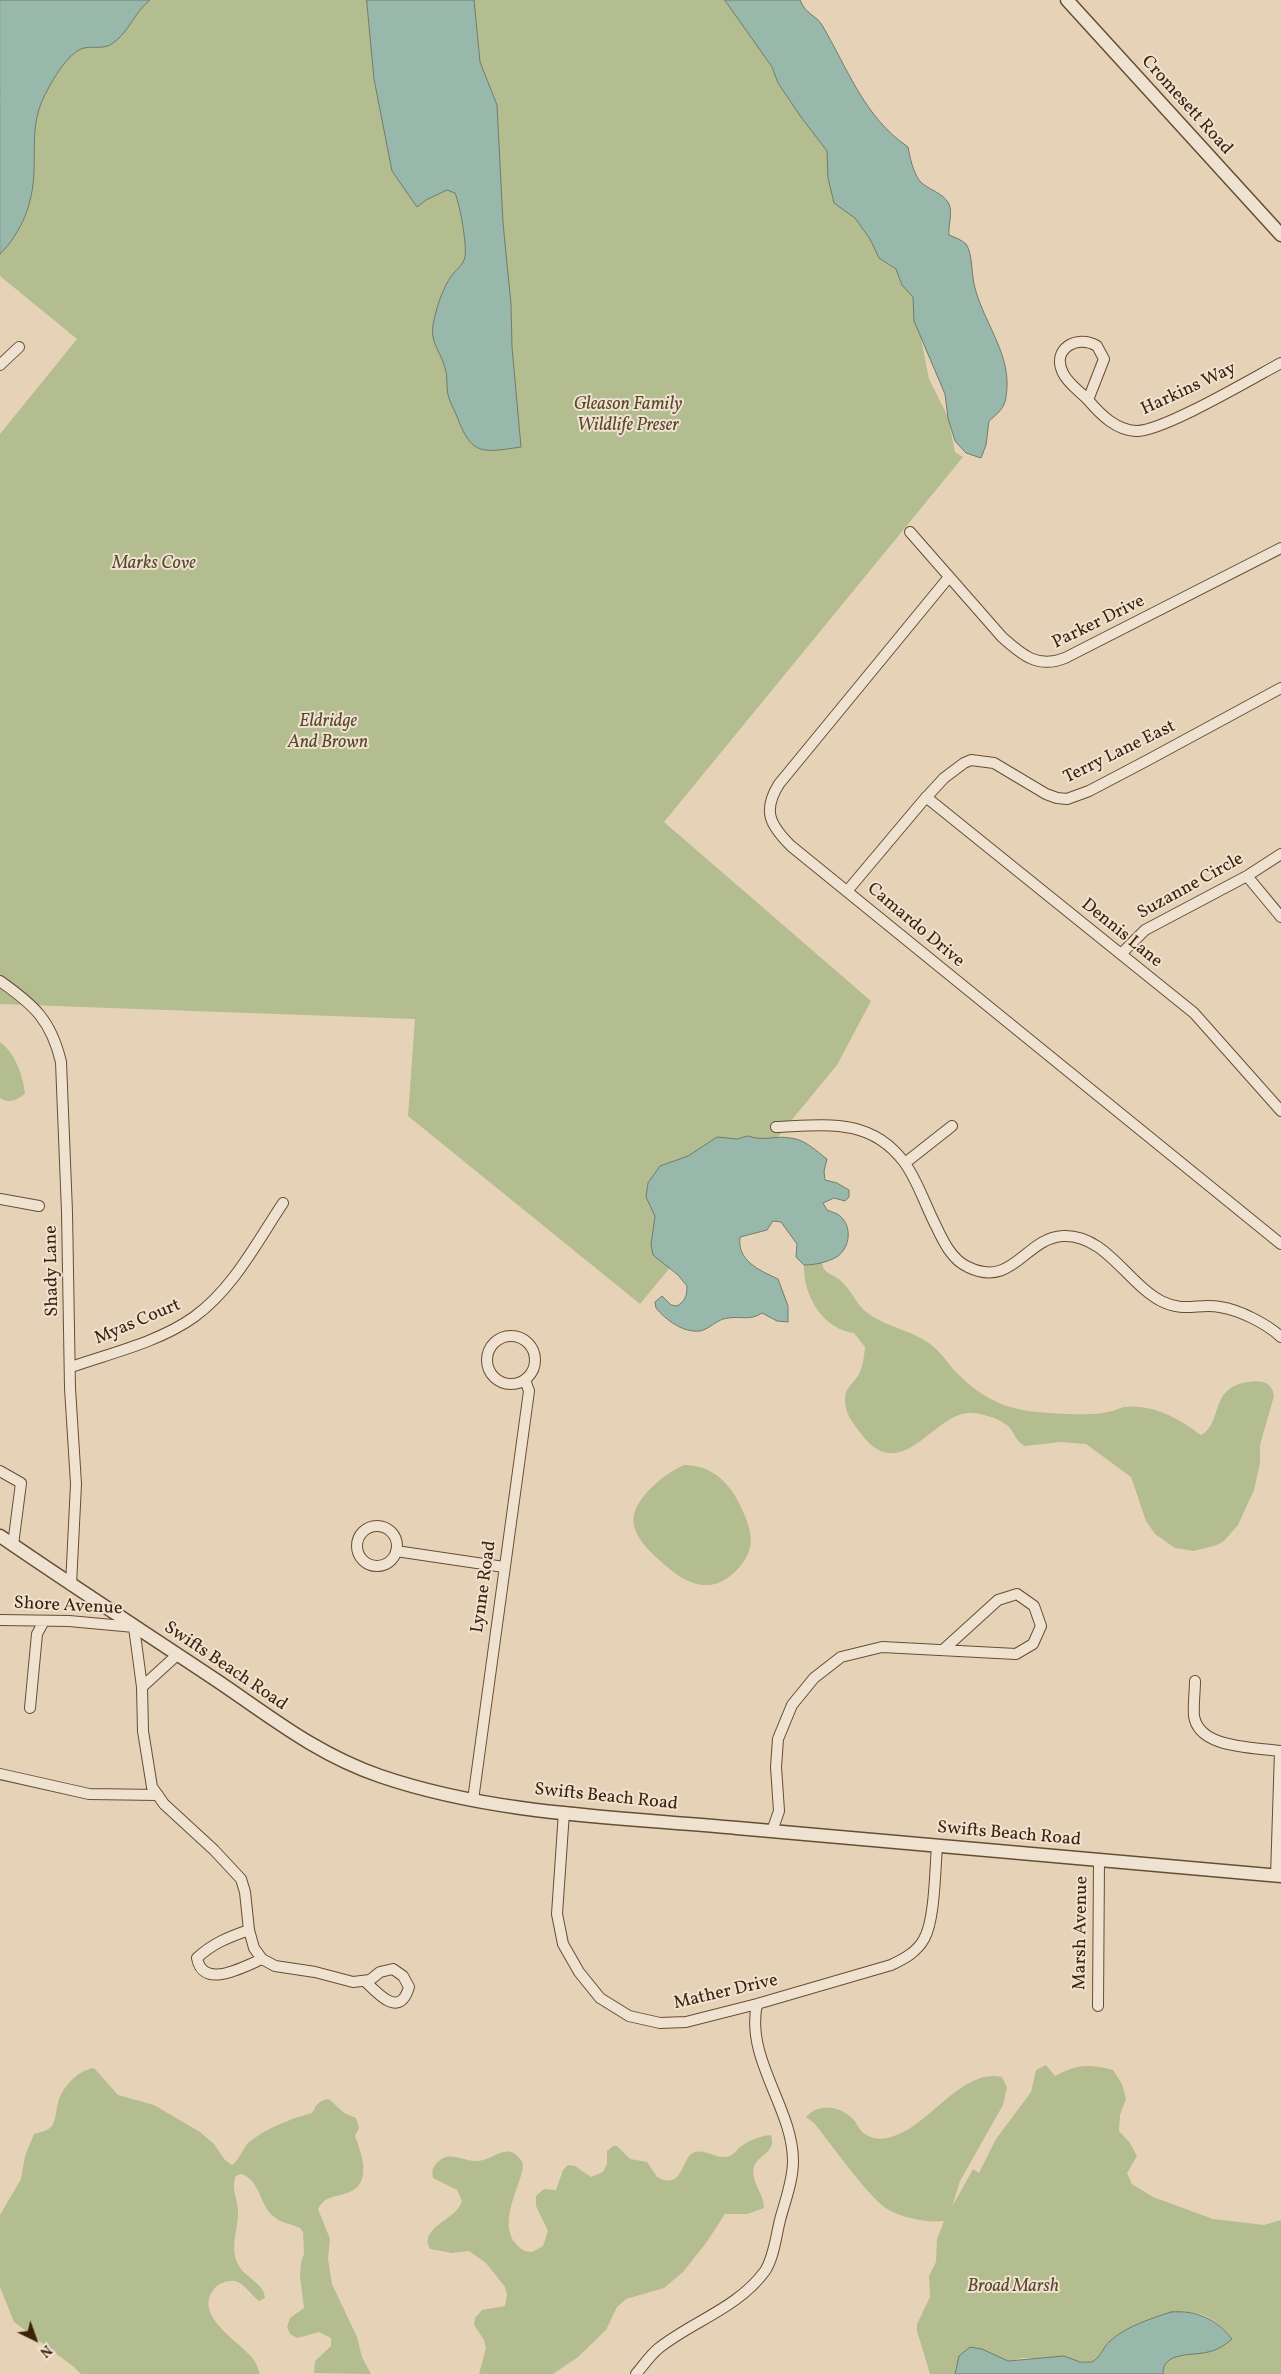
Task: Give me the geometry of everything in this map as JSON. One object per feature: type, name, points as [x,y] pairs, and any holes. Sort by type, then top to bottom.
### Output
[{"type":"street","name":"Cromesett Road","points":[[1067,0],[1281,235]]},
{"type":"street","name":"Harkins Way","points":[[1088,400],[1104,359],[1097,346],[1084,340],[1070,344],[1064,350],[1060,365],[1066,377],[1102,415],[1116,425],[1136,431],[1149,430],[1162,425],[1281,363]]},
{"type":"street","points":[[0,365],[20,347]]},
{"type":"street","name":"Parker Drive","points":[[910,532],[948,577],[1014,648],[1033,660],[1053,663],[1174,604],[1281,548]]},
{"type":"street","name":"Camardo Drive","points":[[948,577],[785,776],[772,795],[769,812],[776,830],[791,846],[848,890],[965,990],[1281,1244]]},
{"type":"street","name":"Terry Lane East","points":[[848,890],[926,797],[957,767],[971,760],[994,763],[1046,794],[1067,799],[1097,786],[1281,688]]},
{"type":"street","name":"Dennis Lane","points":[[926,797],[1194,1013],[1280,1109]]},
{"type":"street","name":"Suzanne Circle","points":[[1121,954],[1145,930],[1247,876],[1281,854]]},
{"type":"street","points":[[1247,876],[1281,917]]},
{"type":"street","name":"Shady Lane","points":[[0,980],[26,1000],[46,1022],[56,1039],[61,1062],[68,1212],[71,1367],[76,1484],[71,1585]]},
{"type":"street","points":[[776,1127],[834,1125],[861,1129],[880,1140],[904,1163],[940,1236],[958,1260],[967,1267],[987,1273],[997,1272],[1011,1267],[1048,1240],[1074,1236],[1095,1245],[1160,1300],[1176,1307],[1191,1309],[1220,1306],[1244,1315],[1281,1337]]},
{"type":"street","points":[[904,1163],[952,1126]]},
{"type":"street","points":[[0,1199],[39,1206]]},
{"type":"street","name":"Myas Court","points":[[71,1367],[162,1334],[195,1316],[208,1306],[233,1278],[283,1203]]},
{"type":"street","name":"Lynne Road","points":[[514,1336],[530,1346],[534,1355],[534,1364],[531,1373],[525,1380],[516,1384],[507,1384],[498,1381],[491,1375],[487,1366],[487,1357],[490,1348],[496,1341],[514,1336]]},
{"type":"street","name":"Lynne Road","points":[[473,1800],[529,1391],[525,1380]]},
{"type":"street","points":[[0,1471],[21,1483],[13,1545]]},
{"type":"street","points":[[378,1526],[392,1533],[396,1540],[396,1551],[390,1562],[376,1567],[362,1560],[357,1545],[364,1531],[378,1526]]},
{"type":"street","name":"Swifts Beach Road","points":[[0,1536],[295,1736],[343,1761],[380,1776],[493,1804],[564,1812],[1278,1876]]},
{"type":"street","points":[[396,1551],[504,1567]]},
{"type":"street","points":[[772,1832],[779,1811],[776,1766],[778,1739],[792,1705],[814,1678],[841,1657],[882,1647],[1016,1654],[1033,1644],[1041,1626],[1034,1606],[1017,1594],[998,1600],[943,1650]]},
{"type":"street","name":"Shore Avenue","points":[[0,1620],[134,1627]]},
{"type":"street","points":[[30,1708],[37,1634],[44,1621]]},
{"type":"street","points":[[134,1627],[142,1687],[143,1731],[152,1787],[164,1804],[214,1850],[240,1879],[245,1892],[249,1930],[254,1948],[262,1959],[274,1966],[316,1972],[353,1982],[365,1981]]},
{"type":"street","points":[[142,1687],[177,1655]]},
{"type":"street","points":[[1195,1681],[1194,1717],[1202,1733],[1215,1742],[1280,1751],[1278,1876]]},
{"type":"street","points":[[0,1774],[88,1794],[158,1795]]},
{"type":"street","name":"Mather Drive","points":[[564,1812],[557,1914],[563,1944],[578,1972],[600,1998],[629,2016],[660,2023],[686,2022],[757,2004],[891,1965],[911,1954],[925,1939],[930,1920],[937,1846]]},
{"type":"street","name":"Marsh Avenue","points":[[1098,2006],[1099,1860]]},
{"type":"street","points":[[249,1930],[215,1943],[197,1958],[199,1966],[203,1972],[211,1975],[223,1974],[262,1959]]},
{"type":"street","points":[[636,2374],[664,2345],[736,2299],[760,2277],[770,2261],[793,2161],[789,2137],[757,2043],[754,2026],[757,2004]]},
{"type":"green space","points":[[0,0],[800,0],[822,25],[868,107],[893,135],[908,147],[913,169],[919,180],[943,197],[949,204],[951,212],[949,235],[962,241],[968,248],[979,302],[997,341],[1006,368],[1005,401],[1000,410],[989,421],[986,445],[981,458],[968,453],[960,447],[950,427],[955,452],[963,457],[664,822],[871,1001],[837,1065],[640,1304],[408,1116],[415,1019],[0,1004],[0,434],[77,339],[0,276]],"holes":[[[921,339],[945,394],[948,417],[929,379]]]},
{"type":"green space","points":[[0,1042],[14,1058],[22,1079],[25,1093],[20,1098],[6,1101],[0,1098]]},
{"type":"green space","points":[[822,1262],[824,1269],[845,1285],[865,1311],[873,1317],[927,1342],[974,1388],[997,1402],[1014,1408],[1062,1414],[1095,1414],[1124,1407],[1145,1407],[1175,1418],[1201,1435],[1212,1424],[1220,1402],[1230,1389],[1239,1384],[1251,1382],[1260,1381],[1268,1384],[1274,1396],[1260,1445],[1260,1463],[1254,1490],[1238,1525],[1224,1541],[1217,1545],[1194,1551],[1175,1548],[1155,1534],[1146,1521],[1131,1477],[1086,1444],[1061,1442],[1025,1446],[1005,1423],[982,1414],[959,1415],[945,1422],[905,1450],[891,1453],[877,1449],[852,1422],[845,1403],[846,1392],[861,1369],[865,1347],[854,1333],[833,1325],[824,1318],[811,1299],[807,1288],[804,1265]]},
{"type":"green space","points":[[684,1465],[696,1466],[707,1470],[724,1482],[743,1510],[748,1525],[751,1539],[747,1555],[735,1572],[719,1583],[699,1584],[681,1577],[649,1550],[635,1530],[634,1517],[642,1498],[658,1481]]},
{"type":"green space","name":"Broad Marsh","points":[[1046,2065],[1055,2076],[1070,2069],[1083,2066],[1113,2070],[1122,2084],[1126,2099],[1120,2115],[1119,2131],[1130,2143],[1137,2156],[1127,2173],[1132,2184],[1153,2197],[1213,2219],[1264,2225],[1281,2220],[1281,2374],[1159,2374],[1161,2364],[1176,2356],[1232,2339],[1220,2326],[1206,2316],[1183,2312],[1155,2317],[1129,2328],[1109,2342],[1092,2362],[1022,2358],[1008,2361],[987,2354],[956,2366],[955,2374],[930,2374],[917,2331],[917,2324],[930,2297],[929,2276],[936,2262],[937,2239],[944,2221],[924,2221],[910,2218],[897,2214],[883,2205],[851,2171],[814,2123],[806,2117],[817,2109],[836,2109],[853,2119],[861,2131],[868,2136],[888,2138],[918,2123],[945,2100],[973,2081],[987,2077],[1002,2077],[1007,2087],[1003,2105],[960,2181],[952,2207],[973,2169],[979,2173],[996,2139],[1031,2092],[1036,2070]]},
{"type":"green space","points":[[94,2068],[118,2095],[154,2105],[200,2132],[214,2144],[225,2160],[232,2165],[248,2143],[255,2138],[278,2125],[312,2113],[316,2105],[323,2100],[329,2099],[344,2113],[356,2118],[359,2128],[355,2136],[362,2160],[363,2176],[355,2189],[327,2199],[318,2209],[330,2239],[328,2259],[332,2284],[357,2337],[362,2357],[371,2374],[314,2373],[315,2361],[331,2346],[331,2338],[319,2332],[297,2338],[290,2334],[287,2327],[290,2318],[304,2308],[300,2277],[301,2262],[304,2254],[303,2232],[300,2228],[275,2218],[264,2204],[256,2186],[241,2174],[236,2176],[234,2181],[238,2208],[234,2247],[236,2260],[242,2270],[262,2288],[265,2298],[259,2301],[245,2287],[238,2282],[232,2281],[218,2285],[214,2289],[209,2299],[209,2309],[221,2328],[254,2360],[260,2374],[81,2374],[14,2322],[0,2287],[0,2215],[21,2179],[25,2156],[34,2134],[52,2126],[60,2097],[67,2085],[82,2072]]},
{"type":"green space","points":[[771,2135],[771,2146],[756,2163],[753,2172],[764,2208],[747,2214],[725,2214],[706,2243],[683,2272],[664,2288],[626,2299],[617,2307],[606,2330],[578,2357],[553,2374],[479,2374],[486,2348],[484,2340],[474,2325],[475,2318],[482,2310],[505,2306],[507,2295],[505,2287],[486,2263],[469,2251],[452,2253],[430,2249],[429,2235],[459,2208],[462,2201],[457,2190],[433,2178],[433,2169],[441,2160],[450,2156],[476,2161],[499,2153],[510,2152],[521,2160],[523,2166],[511,2209],[510,2233],[519,2247],[525,2251],[532,2252],[543,2246],[548,2231],[536,2206],[536,2196],[544,2189],[556,2190],[563,2170],[568,2165],[575,2166],[591,2177],[603,2172],[607,2164],[607,2151],[613,2146],[617,2146],[630,2159],[647,2162],[657,2177],[672,2180],[677,2177],[689,2156],[693,2153],[702,2152],[720,2157],[730,2156],[742,2145],[762,2136]]},
{"type":"shaded area","points":[[0,0],[150,0],[116,41],[107,46],[87,47],[78,51],[65,63],[54,79],[42,101],[37,118],[33,184],[29,206],[20,227],[0,254]]},
{"type":"shaded area","points":[[367,0],[474,0],[480,62],[497,105],[503,223],[521,447],[489,450],[475,446],[463,431],[449,398],[446,371],[434,342],[432,331],[442,293],[465,257],[461,215],[455,193],[447,190],[426,200],[417,207],[392,171],[374,79]]},
{"type":"shaded area","points":[[725,0],[800,0],[805,9],[822,25],[868,107],[893,135],[908,147],[913,169],[919,180],[943,197],[949,204],[951,212],[949,235],[962,241],[968,248],[979,302],[997,341],[1006,368],[1005,401],[1000,410],[989,421],[986,445],[981,458],[966,453],[955,441],[948,418],[945,394],[914,321],[913,297],[902,285],[896,269],[879,258],[870,239],[855,218],[834,203],[828,178],[827,151],[778,83],[772,67]]},
{"type":"shaded area","points":[[748,1136],[754,1138],[784,1137],[795,1139],[810,1146],[827,1159],[824,1171],[825,1180],[837,1183],[849,1190],[849,1197],[845,1201],[834,1198],[823,1203],[827,1210],[838,1214],[845,1221],[848,1231],[847,1242],[845,1248],[838,1256],[822,1263],[804,1265],[796,1257],[797,1244],[781,1222],[773,1221],[767,1230],[740,1237],[742,1252],[751,1264],[778,1279],[788,1306],[788,1322],[777,1321],[762,1313],[750,1318],[724,1319],[700,1331],[687,1330],[670,1321],[656,1308],[655,1302],[662,1296],[671,1305],[677,1306],[680,1304],[687,1293],[687,1286],[678,1275],[653,1255],[651,1245],[655,1216],[646,1197],[648,1183],[660,1166],[688,1156],[717,1137],[737,1139]]},
{"type":"shaded area","points":[[1171,2312],[1198,2314],[1205,2317],[1213,2321],[1232,2339],[1212,2351],[1173,2358],[1164,2367],[1163,2374],[955,2374],[959,2356],[970,2347],[982,2349],[1008,2361],[1064,2356],[1080,2362],[1092,2362],[1110,2341],[1124,2331]]},
{"type":"park label","name":"Gleason Family Wildlife Preser","points":[[628,416]]},
{"type":"park label","name":"Marks Cove","points":[[154,565]]},
{"type":"park label","name":"Eldridge And Brown","points":[[328,733]]}]
